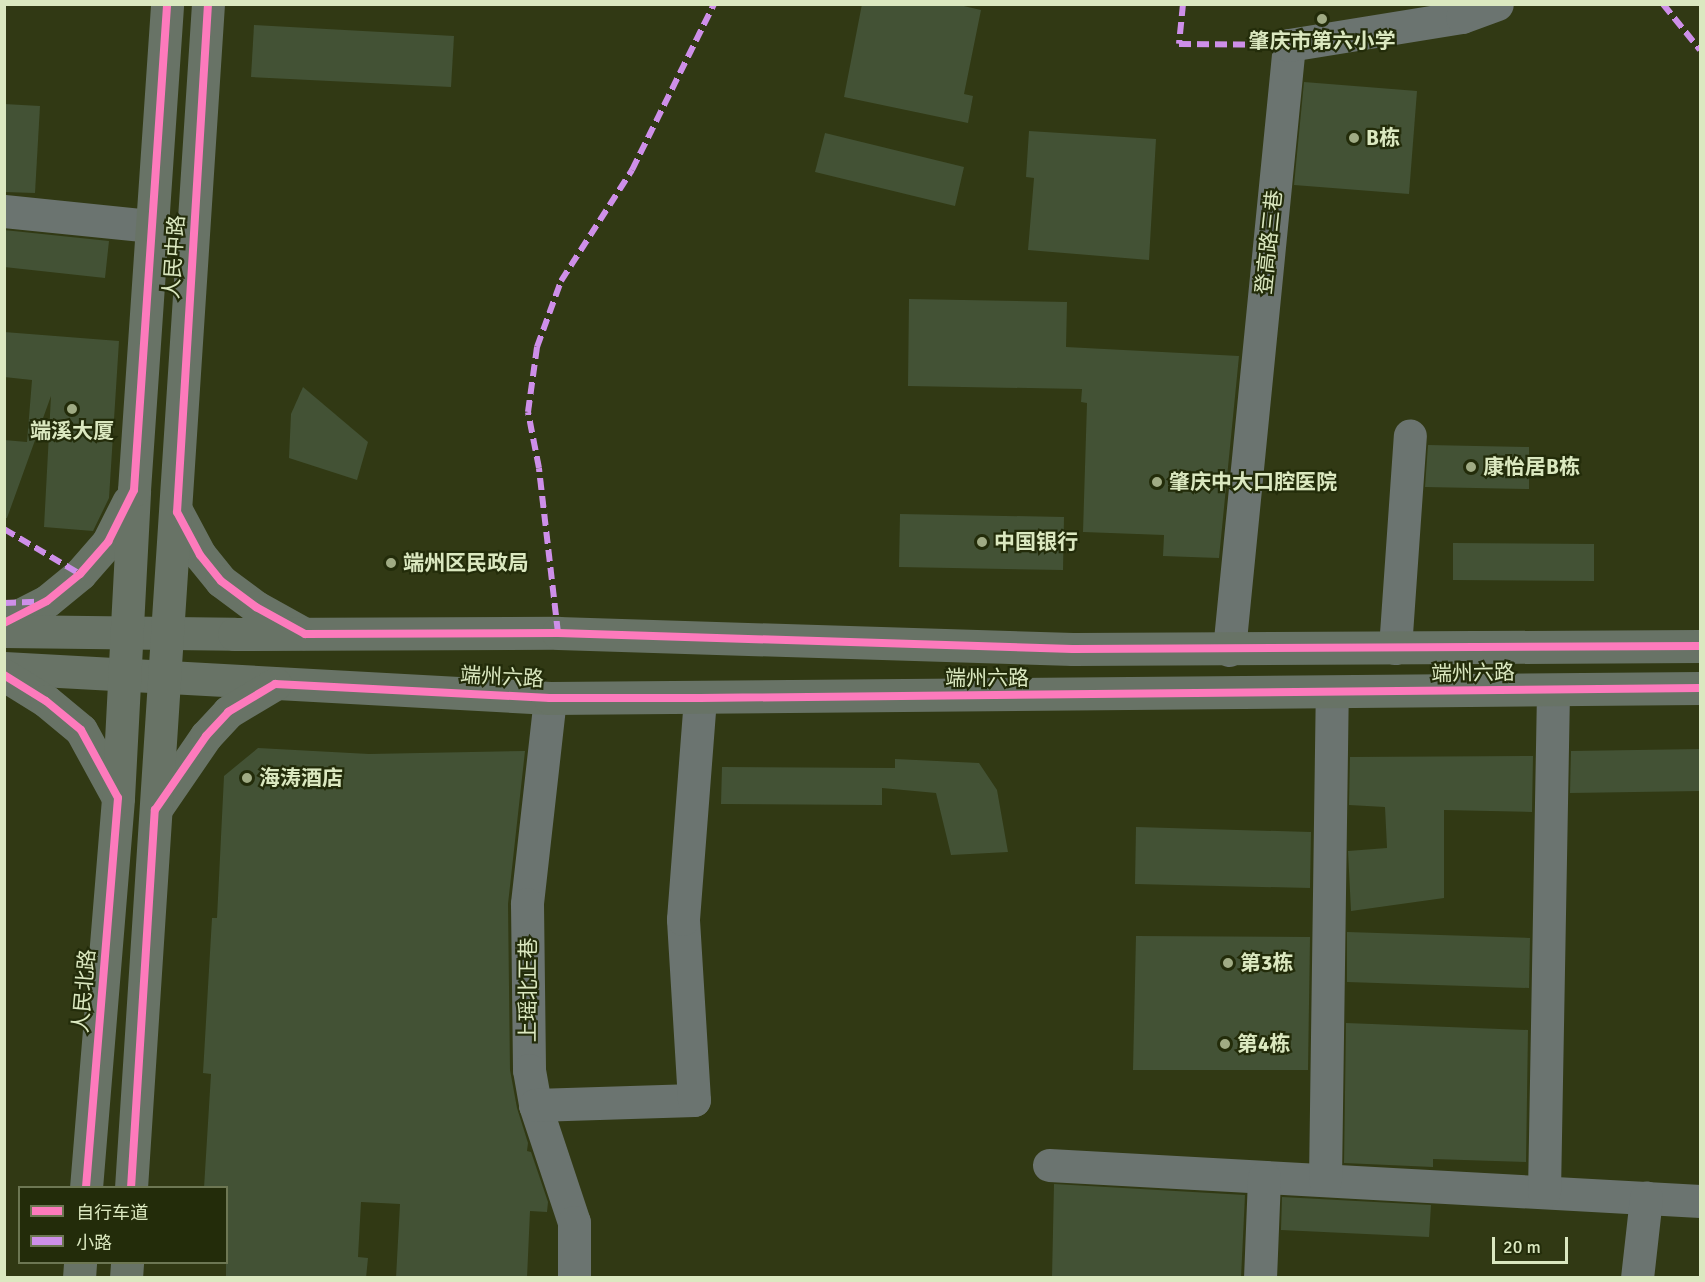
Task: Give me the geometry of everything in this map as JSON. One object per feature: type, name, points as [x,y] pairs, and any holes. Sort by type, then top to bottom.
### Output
[{"type":"main road","name":"人民中路","points":[[124,675],[166,4]]},
{"type":"main road","name":"人民中路","points":[[165,678],[208,4]]},
{"type":"main road","points":[[4,623],[47,601],[80,574],[108,542],[134,490]]},
{"type":"main road","points":[[177,512],[200,555],[220,581],[256,607],[305,634]]},
{"type":"main road","name":"端州六路","points":[[4,631],[305,634],[558,633],[1061,649],[1701,646]]},
{"type":"main road","name":"端州六路","points":[[4,668],[550,698],[1701,688]]},
{"type":"main road","points":[[4,675],[46,701],[81,730],[119,784],[158,772]]},
{"type":"main road","name":"人民北路","points":[[87,1186],[119,784],[124,675]]},
{"type":"main road","points":[[131,1186],[165,678]]},
{"type":"main road","points":[[155,810],[206,736],[228,712],[275,684]]},
{"type":"street","name":"登高路三巷","points":[[1229,650],[1289,45],[1462,17],[1497,4]]},
{"type":"street","points":[[4,211],[152,226]]},
{"type":"street","points":[[1395,648],[1410,436]]},
{"type":"street","points":[[1544,1192],[1553,690]]},
{"type":"street","points":[[1325,1180],[1332,693]]},
{"type":"street","name":"上瑶北正巷","points":[[550,698],[528,904],[529,1070],[535,1105],[574,1222],[574,1278]]},
{"type":"street","points":[[535,1105],[694,1100],[683,919],[700,698]]},
{"type":"street","points":[[1049,1165],[1701,1201]]},
{"type":"street","points":[[1260,1278],[1264,1177]]},
{"type":"street","points":[[1637,1278],[1646,1198]]},
{"type":"building","points":[[862,4],[955,4],[981,10],[964,94],[973,96],[968,123],[844,97]]},
{"type":"building","points":[[254,25],[454,36],[451,87],[251,77]]},
{"type":"building","name":"B栋","points":[[1304,82],[1417,91],[1409,194],[1294,185]]},
{"type":"building","points":[[4,104],[40,106],[35,193],[4,192]]},
{"type":"building","points":[[1029,131],[1156,139],[1149,260],[1028,250],[1034,178],[1026,177]]},
{"type":"building","points":[[825,133],[964,167],[955,206],[815,172]]},
{"type":"building","points":[[4,230],[109,241],[105,278],[4,267]]},
{"type":"building","points":[[909,299],[1067,302],[1066,347],[1239,356],[1219,558],[1163,556],[1164,535],[1083,532],[1087,403],[1081,402],[1082,389],[908,386]]},
{"type":"building","points":[[4,332],[119,341],[109,498],[93,531],[44,527],[51,396],[7,518],[4,518],[4,440],[27,442],[32,380],[4,377]]},
{"type":"building","points":[[303,387],[368,442],[357,480],[289,458],[291,414]]},
{"type":"building","name":"康怡居B栋","points":[[1428,445],[1529,447],[1529,489],[1425,487]]},
{"type":"building","name":"中国银行","points":[[900,514],[1064,517],[1063,570],[899,567]]},
{"type":"building","points":[[1453,543],[1594,544],[1594,581],[1453,580]]},
{"type":"building","points":[[258,748],[369,754],[525,751],[508,904],[510,1070],[517,1108],[528,1143],[527,1151],[531,1152],[548,1202],[547,1212],[530,1211],[527,1278],[396,1278],[400,1204],[361,1202],[358,1257],[368,1258],[366,1278],[226,1278],[228,1186],[204,1186],[211,1074],[203,1073],[212,918],[217,918],[224,776]]},
{"type":"building","points":[[1701,749],[1701,791],[1570,793],[1571,751]]},
{"type":"building","points":[[1533,756],[1532,812],[1444,810],[1444,898],[1351,911],[1348,851],[1387,848],[1385,807],[1349,805],[1350,757]]},
{"type":"building","points":[[895,759],[979,763],[997,790],[1008,852],[951,855],[936,793],[882,788],[882,805],[721,804],[722,767],[895,768]]},
{"type":"building","points":[[1136,827],[1311,832],[1310,888],[1135,884]]},
{"type":"building","points":[[1347,932],[1530,938],[1529,988],[1347,982]]},
{"type":"building","points":[[1136,936],[1310,937],[1308,1070],[1133,1070]]},
{"type":"building","points":[[1346,1023],[1528,1030],[1526,1162],[1433,1159],[1433,1167],[1344,1163]]},
{"type":"building","points":[[1054,1184],[1245,1195],[1241,1278],[1052,1278]]},
{"type":"building","points":[[1282,1197],[1431,1205],[1429,1237],[1281,1230]]},
{"type":"marked path","points":[[558,633],[539,468],[528,412],[537,347],[561,281],[632,170],[714,4]]},
{"type":"marked path","points":[[1183,4],[1179,44],[1289,45]]},
{"type":"marked path","points":[[1663,4],[1700,50]]},
{"type":"marked path","points":[[4,529],[80,574]]},
{"type":"marked path","points":[[4,603],[37,602]]},
{"type":"cycle path","points":[[4,623],[47,601],[80,574],[108,542],[134,490],[167,4]]},
{"type":"cycle path","points":[[208,4],[177,512],[200,555],[221,581],[256,607],[305,634],[558,633],[1073,649],[1700,646]]},
{"type":"cycle path","points":[[4,675],[46,701],[81,730],[118,798],[86,1186]]},
{"type":"cycle path","points":[[131,1186],[155,810],[206,736],[228,712],[275,684],[550,698],[1700,688]]},
{"type":"place","name":"肇庆市第六小学","points":[[1322,19]]},
{"type":"place","name":"B栋","points":[[1354,138]]},
{"type":"place","name":"端溪大厦","points":[[72,409]]},
{"type":"place","name":"康怡居B栋","points":[[1471,467]]},
{"type":"place","name":"肇庆中大口腔医院","points":[[1157,482]]},
{"type":"place","name":"中国银行","points":[[982,542]]},
{"type":"place","name":"端州区民政局","points":[[391,563]]},
{"type":"place","name":"海涛酒店","points":[[247,778]]},
{"type":"place","name":"第3栋","points":[[1228,963]]},
{"type":"place","name":"第4栋","points":[[1225,1044]]}]
